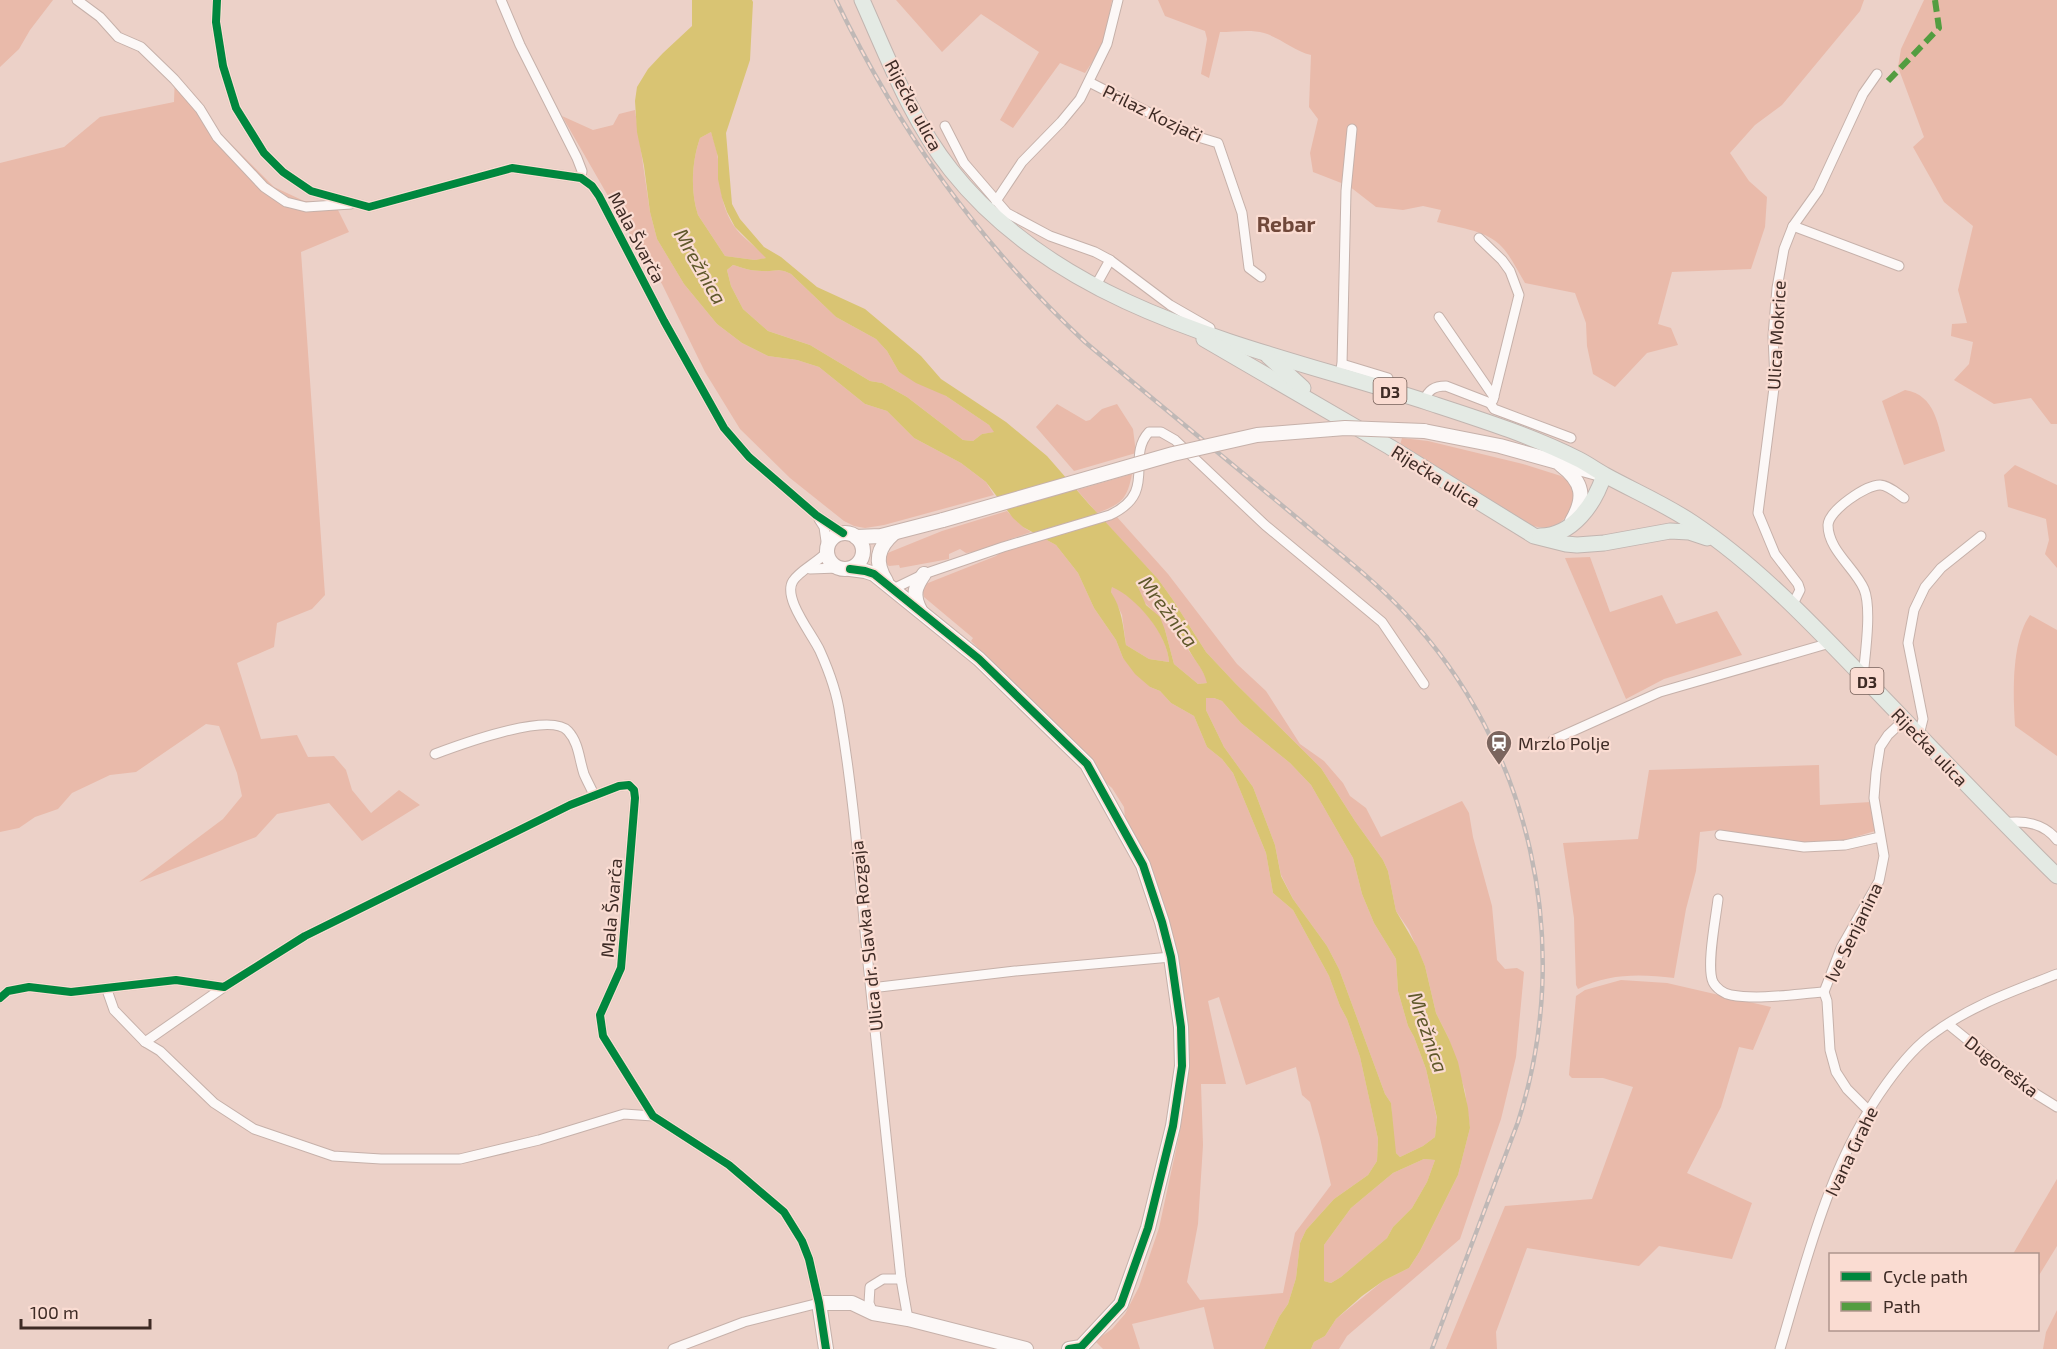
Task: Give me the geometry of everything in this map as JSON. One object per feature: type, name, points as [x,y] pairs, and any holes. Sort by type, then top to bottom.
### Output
[{"type":"main road","name":"Riječka ulica","points":[[862,0],[907,101],[928,139],[950,170],[977,200],[1014,234],[1049,260],[1095,286],[1170,320],[1265,354],[1341,370],[1545,443],[1692,522],[1792,606],[2057,876]]},
{"type":"main road","name":"Riječka ulica","points":[[1170,320],[1338,417],[1534,536],[1577,545],[1604,543],[1670,531],[1705,536],[1722,545]]},
{"type":"main road","points":[[1265,354],[1276,366],[1338,417]]},
{"type":"main road","points":[[1534,536],[1552,535],[1571,524],[1588,508],[1604,475]]},
{"type":"street","points":[[77,0],[100,17],[118,37],[141,47],[174,79],[200,109],[218,137],[264,187],[286,202],[306,207],[357,204]]},
{"type":"street","points":[[217,0],[216,22],[223,66],[236,108],[264,153],[283,172],[311,190],[369,207],[512,168],[581,178],[582,171],[577,158],[520,45],[501,0]]},
{"type":"street","name":"Prilaz Kozjači","points":[[996,201],[1022,162],[1080,99],[1107,45],[1118,0]]},
{"type":"street","name":"Ulica Mokrice","points":[[1792,606],[1800,590],[1798,584],[1775,554],[1758,513],[1775,380],[1773,336],[1777,288],[1784,249],[1794,226],[1818,191],[1863,94],[1877,74]]},
{"type":"street","name":"Prilaz Kozjači","points":[[1089,82],[1195,136],[1218,143],[1242,213],[1249,267],[1261,277]]},
{"type":"street","name":"Riječka ulica","points":[[945,126],[964,162],[1008,213],[1050,236],[1095,252],[1110,260],[1170,305],[1238,344]]},
{"type":"street","points":[[1352,129],[1346,191],[1341,370],[1388,378]]},
{"type":"street","name":"Mala Švarča","points":[[581,178],[592,186],[598,196],[724,428],[749,457],[816,515],[849,535]]},
{"type":"street","points":[[1794,226],[1899,266]]},
{"type":"street","points":[[1479,238],[1496,251],[1510,272],[1520,295],[1492,400]]},
{"type":"street","points":[[1095,286],[1110,260]]},
{"type":"street","points":[[1439,317],[1492,400],[1494,409],[1570,438]]},
{"type":"street","points":[[1424,401],[1431,390],[1438,386],[1446,386],[1492,400]]},
{"type":"street","points":[[827,550],[831,540],[849,535],[881,536],[895,533],[1173,454],[1257,435],[1346,428],[1424,431],[1462,437],[1604,475]]},
{"type":"street","points":[[891,587],[1003,547],[1110,515],[1122,509],[1137,490],[1144,437],[1149,432],[1161,432],[1175,440],[1265,525],[1382,622],[1424,684]]},
{"type":"street","points":[[1557,462],[1575,478],[1580,492],[1579,508],[1571,524]]},
{"type":"street","points":[[1863,677],[1867,611],[1864,590],[1830,537],[1828,524],[1831,516],[1839,507],[1874,486],[1884,485],[1905,498]]},
{"type":"street","points":[[816,515],[824,528],[830,562],[844,569],[860,563],[868,546],[881,536]]},
{"type":"street","points":[[891,587],[879,569],[878,555],[887,540],[895,533]]},
{"type":"street","points":[[849,535],[860,541],[874,574]]},
{"type":"street","points":[[1919,735],[1923,719],[1908,643],[1914,610],[1925,587],[1941,568],[1981,536]]},
{"type":"street","name":"Ulica dr. Slavka Rozgaja","points":[[827,550],[791,584],[791,596],[820,650],[835,689],[840,714],[858,850],[901,1279],[908,1319]]},
{"type":"street","points":[[808,569],[824,567],[874,574],[980,659],[1087,764],[1143,865],[1171,957],[1181,1027],[1182,1066],[1173,1126],[1148,1228],[1121,1304],[1077,1348]]},
{"type":"street","points":[[920,610],[914,593],[916,585],[924,574]]},
{"type":"street","points":[[1553,740],[1660,692],[1830,643]]},
{"type":"street","name":"Ive Senjanina","points":[[1868,1110],[1847,1089],[1836,1072],[1830,1050],[1827,1000],[1824,992],[1841,948],[1879,881],[1884,856],[1874,798],[1880,747],[1888,735],[1905,719]]},
{"type":"street","points":[[145,1042],[224,987],[306,936],[594,795],[575,741],[563,727],[554,724],[531,726],[487,736],[435,754]]},
{"type":"street","name":"Mala Švarča","points":[[594,795],[618,786],[629,785],[634,790],[621,968],[600,1015],[603,1036],[653,1116],[729,1165],[783,1212],[802,1241],[819,1303],[826,1349]]},
{"type":"street","points":[[2004,824],[2022,820],[2041,828],[2057,840]]},
{"type":"street","points":[[1720,835],[1804,848],[1845,845],[1880,837]]},
{"type":"street","name":"Ive Senjanina","points":[[1718,899],[1710,966],[1712,981],[1721,991],[1730,995],[1767,996],[1824,992]]},
{"type":"street","points":[[871,987],[1171,957]]},
{"type":"street","name":"Ivana Grahe","points":[[1780,1349],[1834,1180],[1868,1110],[1901,1064],[1932,1034],[1985,1002],[2057,974]]},
{"type":"street","points":[[0,998],[8,991],[29,987],[71,992],[107,990],[176,980],[224,987]]},
{"type":"street","points":[[107,990],[114,1010],[145,1042],[160,1051],[214,1103],[254,1129],[333,1156],[381,1159],[460,1159],[539,1140],[624,1114],[653,1116]]},
{"type":"street","name":"Dugoreška","points":[[1948,1024],[2028,1089],[2057,1107]]},
{"type":"street","points":[[873,1313],[869,1303],[870,1287],[883,1279],[901,1279]]},
{"type":"street","points":[[673,1349],[744,1322],[819,1303],[852,1304],[873,1313],[908,1319],[1026,1349]]},
{"type":"shaded area","points":[[0,0],[53,0],[19,49],[0,67]]},
{"type":"shaded area","points":[[896,0],[1112,0],[1104,44],[1085,73],[1060,63],[1013,128],[1000,120],[1039,52],[981,14],[942,52]]},
{"type":"shaded area","points":[[1158,0],[1864,0],[1860,11],[1782,105],[1755,125],[1730,153],[1749,181],[1767,197],[1765,227],[1751,269],[1672,272],[1658,324],[1671,328],[1678,345],[1647,353],[1615,387],[1593,374],[1587,346],[1586,323],[1575,293],[1525,283],[1510,257],[1499,244],[1478,232],[1437,222],[1441,210],[1423,206],[1403,210],[1376,207],[1349,186],[1313,172],[1310,153],[1318,119],[1309,107],[1311,55],[1264,33],[1220,32],[1209,78],[1201,74],[1207,39],[1205,31],[1165,16]]},
{"type":"shaded area","points":[[1924,0],[2057,0],[2057,424],[2051,424],[2031,398],[1994,404],[1954,380],[1969,364],[1973,342],[1951,336],[1952,324],[1967,323],[1958,290],[1973,226],[1944,202],[1913,147],[1924,137],[1898,67],[1901,49]]},
{"type":"shaded area","points":[[175,74],[201,102],[218,131],[274,187],[304,201],[334,202],[349,232],[301,252],[325,595],[312,609],[277,623],[274,647],[237,663],[261,739],[297,735],[308,757],[334,756],[346,770],[352,790],[371,813],[399,790],[420,805],[362,841],[329,803],[277,814],[256,837],[139,882],[223,819],[242,796],[237,773],[219,726],[206,724],[136,772],[110,775],[72,793],[58,809],[35,817],[19,828],[0,832],[0,163],[64,147],[100,117],[174,102]]},
{"type":"shaded area","points":[[635,110],[650,212],[657,239],[684,284],[717,324],[742,343],[768,356],[797,360],[819,367],[865,404],[887,411],[914,438],[961,463],[986,482],[994,495],[884,525],[865,528],[854,526],[844,521],[790,478],[740,429],[705,372],[662,284],[646,262],[562,116],[593,130],[613,125],[619,114]]},
{"type":"shaded area","points":[[711,132],[718,156],[722,194],[729,218],[742,235],[767,258],[755,260],[725,256],[698,215],[693,186],[695,156],[700,138]]},
{"type":"shaded area","points":[[733,265],[754,270],[780,270],[791,274],[836,317],[876,339],[887,351],[899,372],[946,396],[989,425],[995,432],[982,434],[973,441],[963,440],[907,397],[882,383],[870,381],[810,345],[768,331],[743,309],[731,286],[727,270]]},
{"type":"shaded area","points":[[1905,390],[1923,398],[1929,405],[1934,413],[1945,451],[1904,465],[1882,401]]},
{"type":"shaded area","points":[[1057,404],[1086,421],[1102,409],[1117,404],[1133,429],[1136,453],[1074,471],[1036,427]]},
{"type":"shaded area","points":[[1402,438],[1428,441],[1523,464],[1561,476],[1571,484],[1577,498],[1569,513],[1554,526],[1547,528],[1530,525],[1400,445]]},
{"type":"shaded area","points":[[2015,465],[2057,485],[2057,568],[2045,554],[2049,540],[2046,519],[2008,507],[2004,475]]},
{"type":"shaded area","points":[[1132,474],[1128,490],[1122,500],[1097,513],[1077,490]]},
{"type":"shaded area","points":[[1007,511],[1031,532],[974,552],[966,553],[960,549],[949,554],[949,559],[900,568],[899,565],[889,566],[884,562],[886,554],[890,552],[942,531]]},
{"type":"shaded area","points":[[1117,517],[1168,574],[1237,664],[1266,691],[1300,744],[1324,761],[1343,783],[1350,796],[1366,808],[1381,837],[1462,801],[1469,813],[1473,837],[1492,906],[1497,960],[1505,969],[1517,968],[1524,972],[1516,1057],[1501,1119],[1460,1239],[1347,1336],[1339,1349],[1311,1349],[1314,1342],[1325,1336],[1336,1319],[1383,1281],[1409,1268],[1420,1251],[1458,1175],[1470,1128],[1465,1091],[1449,1039],[1436,1013],[1425,966],[1409,930],[1396,911],[1388,871],[1383,860],[1321,768],[1206,652],[1158,579],[1104,521]]},
{"type":"shaded area","points":[[1045,539],[1056,545],[1078,573],[1094,608],[1116,640],[1123,658],[1150,687],[1160,691],[1171,703],[1194,716],[1207,747],[1222,759],[1233,773],[1266,853],[1273,893],[1293,910],[1329,976],[1360,1057],[1378,1139],[1377,1161],[1368,1175],[1334,1199],[1306,1230],[1300,1243],[1296,1278],[1288,1304],[1279,1317],[1264,1349],[1214,1349],[1204,1307],[1132,1324],[1140,1349],[1103,1349],[1095,1341],[1112,1329],[1125,1314],[1139,1287],[1159,1228],[1180,1131],[1187,1076],[1184,1001],[1150,868],[1125,818],[1124,807],[1112,788],[1097,775],[1074,744],[971,641],[973,638],[924,597],[923,585],[1001,552]],"holes":[[[1219,997],[1246,1085],[1296,1067],[1302,1095],[1310,1102],[1331,1185],[1295,1233],[1283,1293],[1200,1300],[1187,1282],[1198,1224],[1203,1145],[1201,1084],[1226,1084],[1208,1001]]]},
{"type":"shaded area","points":[[1590,557],[1610,612],[1662,595],[1676,624],[1717,611],[1742,655],[1664,679],[1626,699],[1565,558]]},
{"type":"shaded area","points":[[1112,586],[1131,599],[1149,618],[1163,640],[1169,662],[1149,659],[1126,645],[1122,615],[1111,592]]},
{"type":"shaded area","points":[[1138,587],[1155,598],[1162,606],[1208,683],[1198,684],[1174,664],[1165,630],[1152,610],[1142,600]]},
{"type":"shaded area","points":[[2030,615],[2057,630],[2057,756],[2015,726],[2016,654],[2019,639]]},
{"type":"shaded area","points":[[1206,698],[1222,701],[1241,723],[1290,763],[1311,785],[1353,858],[1362,894],[1374,923],[1396,959],[1398,991],[1408,1026],[1426,1069],[1437,1119],[1435,1137],[1423,1146],[1400,1157],[1394,1147],[1391,1103],[1385,1094],[1339,969],[1327,946],[1293,899],[1281,875],[1275,845],[1253,787],[1224,747],[1206,710]]},
{"type":"shaded area","points":[[1819,765],[1820,805],[1871,802],[1875,831],[1842,841],[1788,844],[1718,830],[1700,832],[1696,871],[1686,909],[1674,978],[1613,977],[1578,989],[1574,918],[1563,843],[1638,839],[1649,770]]},
{"type":"shaded area","points":[[1621,980],[1667,983],[1771,1007],[1753,1050],[1739,1047],[1721,1107],[1687,1173],[1752,1203],[1732,1259],[1659,1246],[1639,1266],[1527,1248],[1496,1332],[1497,1349],[1446,1349],[1505,1206],[1592,1199],[1633,1087],[1603,1078],[1572,1078],[1569,1075],[1576,996],[1585,990]]},
{"type":"shaded area","points":[[1424,1159],[1435,1160],[1427,1182],[1412,1208],[1393,1227],[1387,1238],[1341,1277],[1331,1283],[1324,1281],[1324,1245],[1351,1208],[1393,1173]]},
{"type":"shaded area","points":[[2057,1179],[2057,1246],[2039,1275],[2039,1253],[2014,1253]]},
{"type":"shaded area","points":[[2057,1310],[2057,1349],[2043,1349],[2046,1332]]},
{"type":"water","name":"Mrežnica","points":[[692,0],[752,0],[753,2],[750,60],[726,133],[732,204],[740,219],[764,247],[781,257],[817,287],[865,309],[921,356],[941,379],[1006,422],[1047,456],[1158,579],[1206,652],[1321,768],[1383,860],[1388,871],[1396,911],[1425,966],[1436,1013],[1458,1062],[1470,1128],[1458,1175],[1420,1251],[1409,1268],[1383,1281],[1362,1296],[1336,1319],[1325,1336],[1314,1342],[1311,1349],[1264,1349],[1279,1317],[1288,1304],[1296,1278],[1300,1243],[1306,1230],[1334,1199],[1368,1175],[1377,1161],[1378,1139],[1360,1057],[1329,976],[1293,910],[1273,893],[1266,853],[1233,773],[1222,759],[1207,747],[1194,716],[1171,703],[1160,691],[1150,687],[1135,674],[1123,658],[1116,640],[1094,608],[1078,573],[1056,545],[1023,527],[1013,518],[986,482],[961,463],[914,438],[887,411],[865,404],[819,367],[797,360],[768,356],[742,343],[717,324],[684,284],[657,239],[650,212],[637,132],[635,101],[637,87],[648,69],[692,26]],"holes":[[[711,132],[718,157],[718,179],[727,212],[735,227],[766,258],[755,260],[725,256],[698,215],[695,206],[693,176],[700,138]],[[733,265],[754,270],[780,270],[791,274],[836,317],[876,339],[887,351],[899,372],[916,383],[946,396],[989,425],[994,432],[982,434],[973,441],[963,440],[907,397],[882,383],[870,381],[810,345],[768,331],[743,309],[731,286],[727,270]],[[1112,587],[1131,599],[1149,618],[1163,640],[1169,662],[1149,659],[1126,645],[1118,605],[1111,592]],[[1138,587],[1155,598],[1168,614],[1207,683],[1198,684],[1174,664],[1160,617],[1146,605]],[[1206,698],[1222,701],[1241,723],[1290,763],[1311,785],[1353,858],[1362,894],[1374,923],[1396,959],[1398,991],[1408,1026],[1426,1069],[1437,1118],[1435,1137],[1423,1146],[1400,1157],[1396,1153],[1391,1103],[1385,1094],[1339,969],[1327,946],[1293,899],[1281,876],[1275,845],[1253,787],[1224,747],[1206,710]],[[1424,1159],[1435,1160],[1427,1182],[1412,1208],[1393,1227],[1387,1238],[1341,1277],[1331,1283],[1324,1281],[1324,1245],[1351,1208],[1393,1173]]]},
{"type":"railway","points":[[836,0],[860,48],[915,140],[944,183],[1010,265],[1085,342],[1392,600],[1448,665],[1484,723],[1511,786],[1530,851],[1541,919],[1542,987],[1535,1055],[1518,1122],[1432,1349]]},
{"type":"marked path","points":[[1888,81],[1939,28],[1935,0]]},
{"type":"cycle path","points":[[217,0],[216,22],[223,66],[236,108],[264,153],[283,172],[311,191],[369,207],[512,168],[581,178],[592,186],[724,428],[749,457],[816,515],[843,533]]},
{"type":"cycle path","points":[[850,569],[874,574],[979,659],[1087,764],[1143,865],[1162,922],[1171,957],[1181,1027],[1182,1066],[1173,1126],[1148,1228],[1121,1304],[1081,1347],[1069,1349]]},
{"type":"cycle path","points":[[0,998],[8,991],[29,987],[71,992],[176,980],[224,987],[305,936],[570,805],[619,786],[629,785],[634,790],[635,798],[621,968],[600,1015],[603,1036],[653,1116],[729,1165],[784,1212],[802,1241],[809,1259],[826,1349]]},
{"type":"place","name":"Mrzlo Polje","points":[[1499,766]]},
{"type":"district","name":"Rebar","points":[[1286,223]]}]
